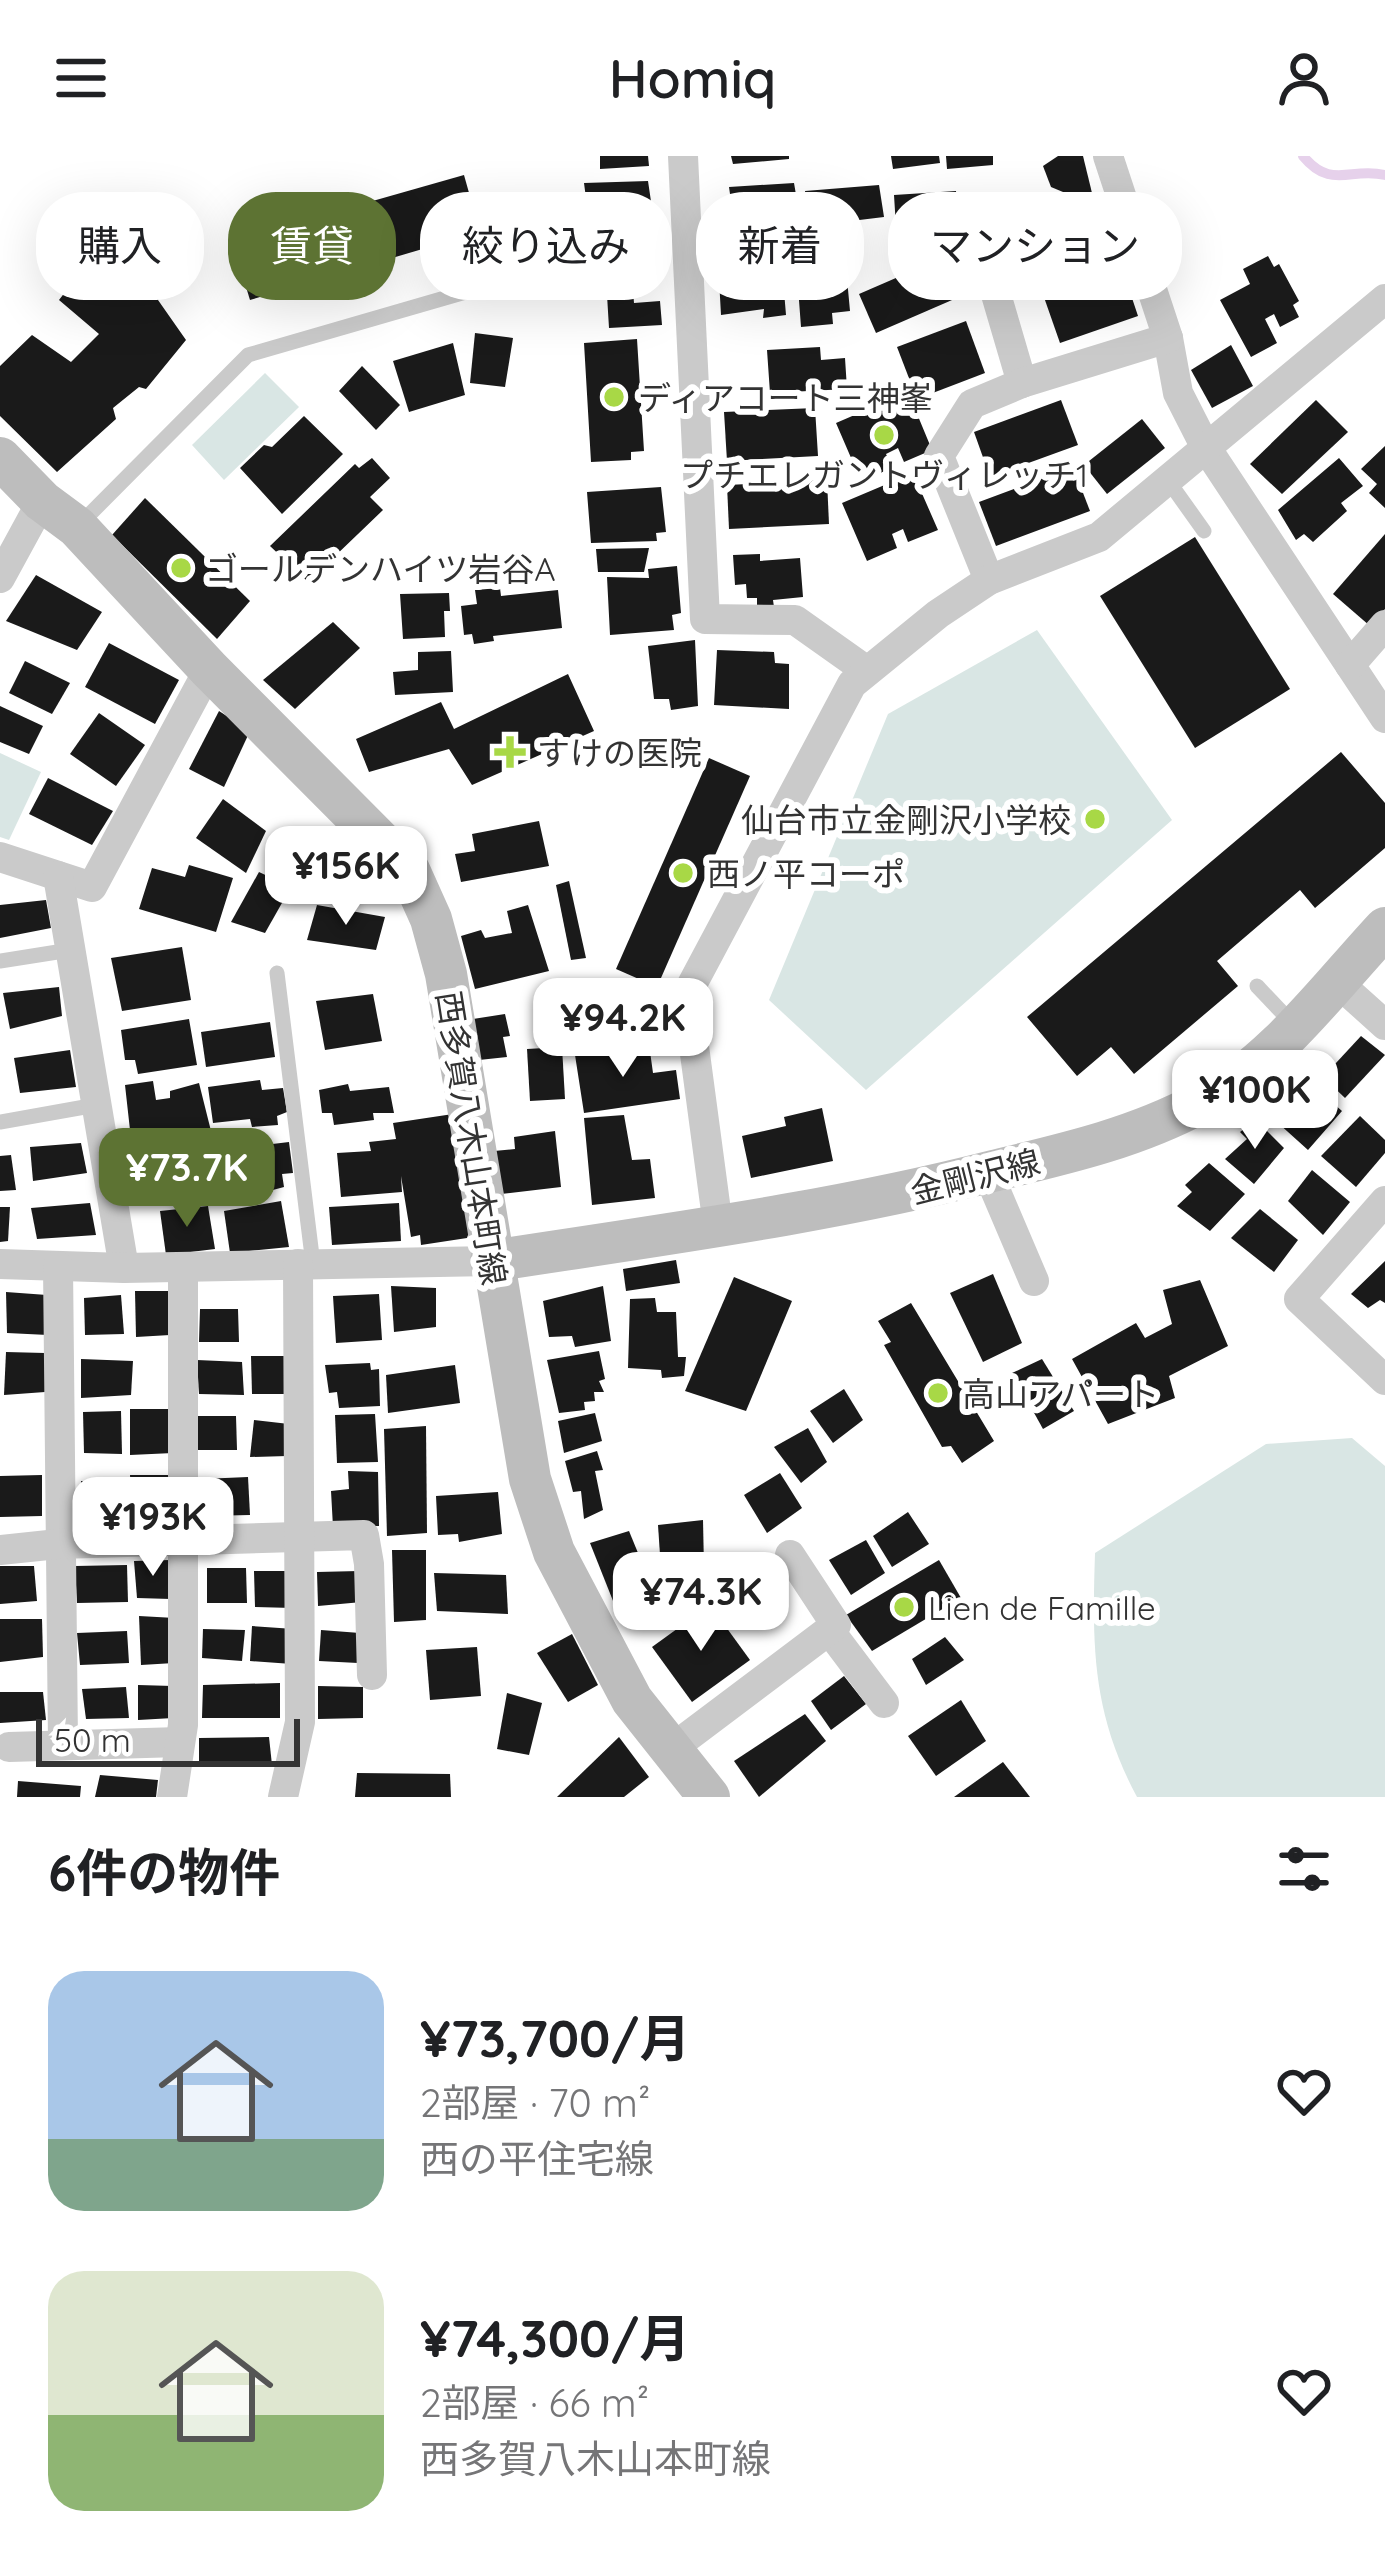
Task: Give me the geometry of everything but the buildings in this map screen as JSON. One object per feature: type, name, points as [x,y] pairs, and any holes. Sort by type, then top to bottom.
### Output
[{"type":"street","points":[[683,156],[705,620],[796,620],[860,682]]},
{"type":"street","points":[[1108,156],[1168,338],[1178,392],[1204,446],[1385,718]]},
{"type":"street","points":[[718,1226],[687,994],[860,682],[938,614],[989,580],[1099,537],[1385,299]]},
{"type":"street","points":[[998,300],[1022,383]]},
{"type":"street","points":[[989,580],[939,456],[972,404],[1022,383],[1168,338]]},
{"type":"street","name":"西多賀八木山本町線","points":[[0,458],[41,501],[77,527],[209,669],[409,870],[431,920],[446,974],[490,1262],[530,1479],[554,1552],[632,1700],[709,1797]]},
{"type":"street","points":[[0,578],[41,501]]},
{"type":"street","points":[[1350,665],[1385,625]]},
{"type":"street","points":[[0,857],[92,887],[209,669]]},
{"type":"street","points":[[58,876],[124,1268]]},
{"type":"street","name":"金剛沢線","points":[[490,1262],[835,1208],[1093,1147],[1203,1102],[1244,1072],[1296,1025],[1385,928]]},
{"type":"street","points":[[1336,981],[1385,1025]]},
{"type":"street","points":[[988,1173],[1034,1281]]},
{"type":"street","points":[[1385,1201],[1299,1299],[1385,1379]]},
{"type":"street","points":[[0,1264],[124,1268],[490,1262]]},
{"type":"street","points":[[283,1797],[301,1722],[306,1264]]},
{"type":"street","points":[[58,1266],[63,1744]]},
{"type":"street","points":[[172,1797],[180,1742],[183,1267]]},
{"type":"street","points":[[0,1550],[58,1544],[364,1535],[372,1675]]},
{"type":"street","points":[[670,1750],[836,1625],[790,1555]]},
{"type":"street","points":[[829,1630],[884,1703]]},
{"type":"street","points":[[9,1747],[180,1742]]},
{"type":"lane","points":[[77,527],[248,355],[438,300]]},
{"type":"lane","points":[[1167,478],[1204,531]]},
{"type":"lane","points":[[0,961],[70,950]]},
{"type":"lane","points":[[277,973],[306,1264]]},
{"type":"lane","points":[[1257,986],[1296,1025]]},
{"type":"lane","points":[[0,1122],[96,1105]]},
{"type":"shaded area","points":[[265,373],[299,407],[224,480],[192,445]]},
{"type":"shaded area","points":[[1037,630],[1172,820],[866,1090],[769,1000],[888,714]]},
{"type":"shaded area","points":[[0,753],[41,772],[9,840],[0,837]]},
{"type":"shaded area","points":[[1352,1438],[1385,1466],[1385,1797],[1137,1797],[1111,1737],[1098,1679],[1095,1553],[1266,1444]]},
{"type":"waterway","points":[[1303,156],[1332,175],[1385,175]]},
{"type":"place","name":"ディアコート三神峯","points":[[614,397]]},
{"type":"place","name":"プチエレガントヴィレッチ1","points":[[884,435]]},
{"type":"place","name":"ゴールデンハイツ岩谷A","points":[[181,568]]},
{"type":"place","name":"すけの医院","points":[[510,752]]},
{"type":"place","name":"仙台市立金剛沢小学校","points":[[1095,819]]},
{"type":"place","name":"西ノ平コーポ","points":[[683,873]]},
{"type":"place","name":"高山アパート","points":[[938,1393]]},
{"type":"place","name":"Lien de Famille","points":[[904,1607]]}]
